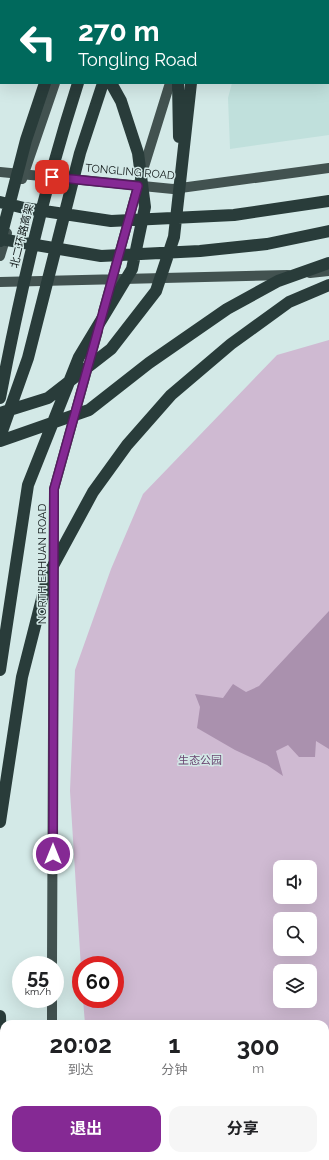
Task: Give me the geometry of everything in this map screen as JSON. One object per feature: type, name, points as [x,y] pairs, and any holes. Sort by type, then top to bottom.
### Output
[{"type":"highway","name":"北二环路高架","points":[[0,240],[26,140],[45,84]]},
{"type":"highway","name":"北二环路高架","points":[[0,398],[16,312],[59,142],[78,84]]},
{"type":"highway","points":[[0,437],[28,358],[80,154],[103,84]]},
{"type":"highway","points":[[0,670],[28,485],[79,358],[132,269],[145,207],[138,153],[121,101],[112,84]]},
{"type":"highway","points":[[178,84],[179,202]]},
{"type":"highway","points":[[0,413],[48,398],[111,349],[156,291],[174,238],[191,84]]},
{"type":"highway","points":[[0,202],[24,208],[111,221],[234,215],[329,200]]},
{"type":"highway","points":[[0,240],[101,256],[200,251],[267,244],[329,231]]},
{"type":"highway","points":[[0,441],[89,410],[149,363],[227,309],[278,281],[329,262]]},
{"type":"highway","points":[[0,822],[22,676],[48,575],[93,492],[127,445],[171,395],[231,344],[289,302],[329,285]]},
{"type":"main road","points":[[0,256],[24,174],[55,84]]},
{"type":"main road","name":"NORTH ERHUAN ROAD","points":[[52,956],[54,489],[138,186],[170,84]]},
{"type":"main road","name":"TONGLING ROAD","points":[[0,172],[173,189],[329,168]]},
{"type":"main road","points":[[0,282],[273,276],[329,271]]},
{"type":"main road","points":[[52,1008],[52,1020]]},
{"type":"shaded area","points":[[232,84],[329,84],[329,135],[230,149],[228,98]]},
{"type":"shaded area","points":[[329,611],[329,749],[316,741],[315,757],[299,757],[288,745],[276,751],[283,776],[267,765],[235,750],[197,728],[200,707],[195,694],[223,698],[233,684],[246,692],[259,686]]},
{"type":"green space","name":"生态公园","points":[[329,340],[329,1020],[85,1020],[84,1008],[124,1008],[124,956],[80,956],[70,791],[75,670],[111,569],[143,494],[277,355]]},
{"type":"route","points":[[52,177],[138,186],[54,489],[53,854]]}]
